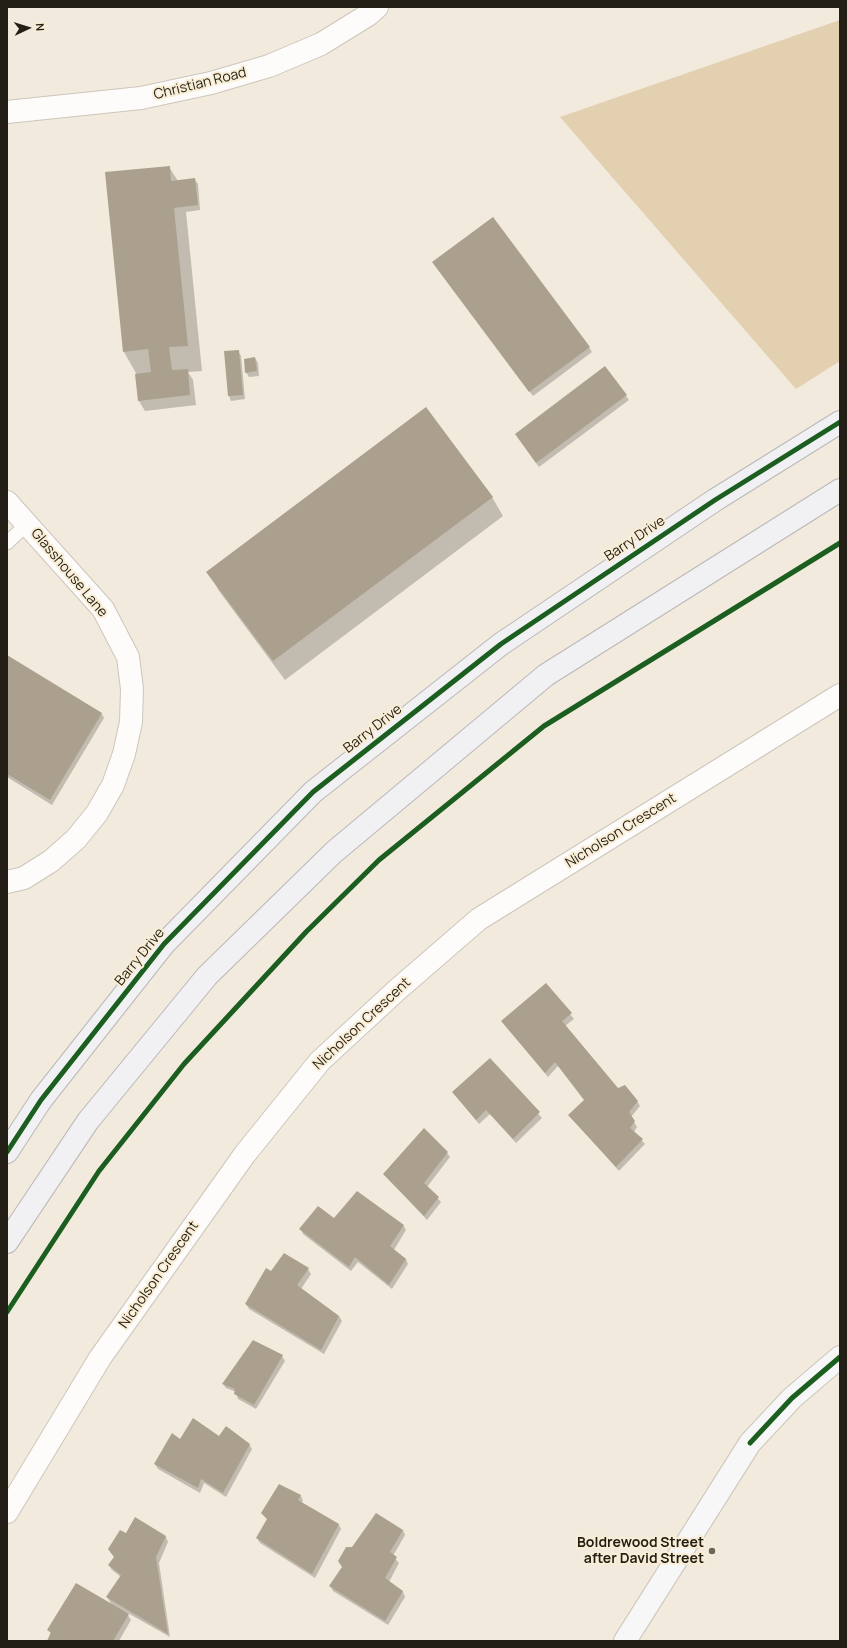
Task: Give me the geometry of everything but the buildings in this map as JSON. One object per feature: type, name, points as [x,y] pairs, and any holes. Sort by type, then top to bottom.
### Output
[{"type":"main road","name":"Barry Drive","points":[[7,1152],[42,1100],[164,944],[312,792],[501,644],[715,500],[840,422]]},
{"type":"main road","points":[[7,1242],[88,1121],[207,976],[334,852],[546,675],[840,490]]},
{"type":"street","name":"Christian Road","points":[[7,112],[140,98],[211,83],[269,66],[321,44],[377,7]]},
{"type":"street","name":"Glasshouse Lane","points":[[7,502],[103,609],[128,657],[132,689],[131,722],[124,754],[113,785],[96,813],[76,839],[52,861],[24,878],[7,882]]},
{"type":"street","name":"Nicholson Crescent","points":[[7,1512],[100,1358],[245,1154],[320,1061],[397,990],[479,919],[840,695]]},
{"type":"street","points":[[625,1641],[750,1443],[792,1398],[840,1357]]},
{"type":"lane","points":[[7,542],[27,524]]},
{"type":"shaded area","points":[[840,20],[840,361],[796,389],[560,117]]},
{"type":"cycle path","points":[[7,1152],[41,1100],[164,944],[313,792],[501,644],[715,500],[840,422]]},
{"type":"cycle path","points":[[7,1312],[99,1171],[184,1064],[306,932],[379,860],[544,726],[840,543]]},
{"type":"cycle path","points":[[750,1443],[792,1398],[840,1357]]},
{"type":"place","name":"Boldrewood Street after David Street","points":[[712,1551]]}]
